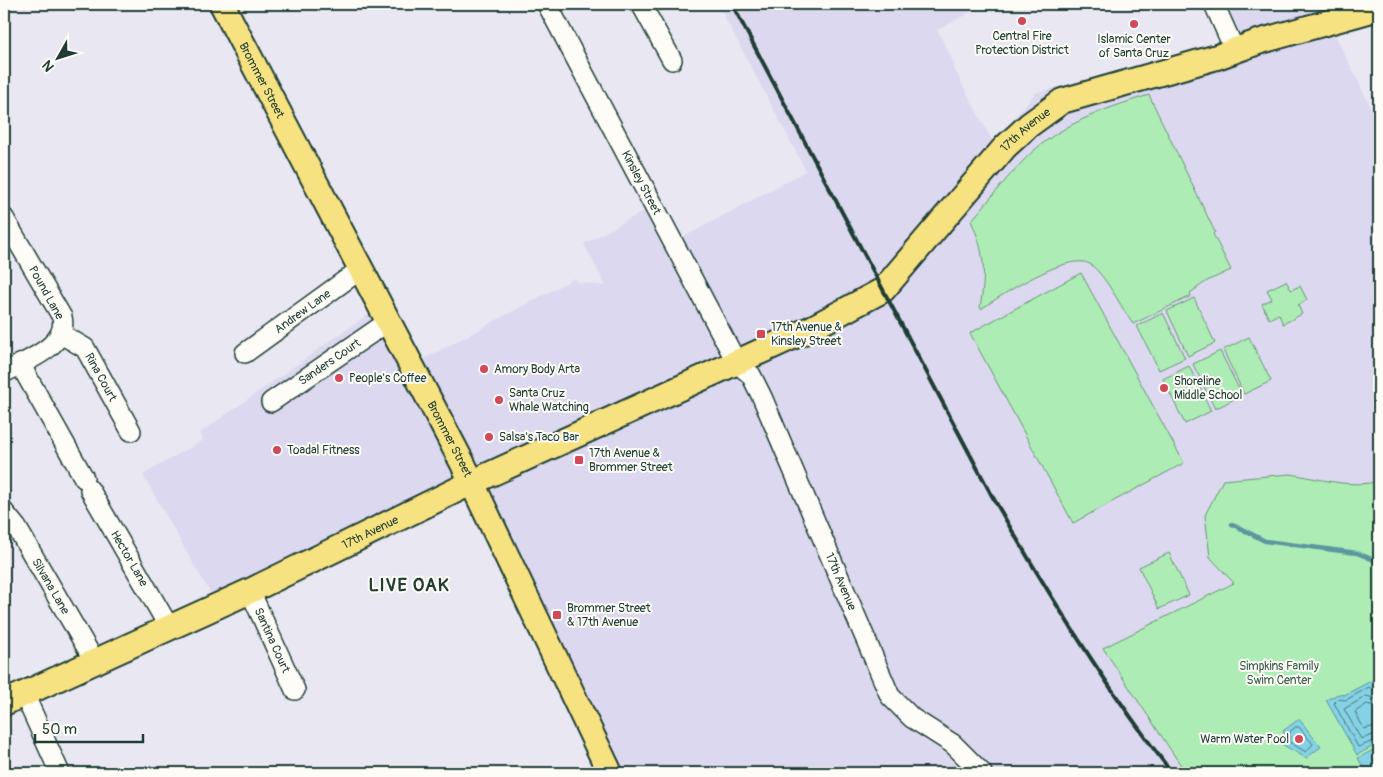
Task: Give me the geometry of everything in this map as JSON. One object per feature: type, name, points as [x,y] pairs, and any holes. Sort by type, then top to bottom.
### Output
[{"type":"main road","name":"Brommer Street","points":[[222,4],[472,482],[610,773]]},
{"type":"main road","name":"17th Avenue","points":[[14,699],[250,591],[472,482],[737,363],[883,290],[1005,147],[1029,125],[1062,101],[1379,8]]},
{"type":"street","points":[[641,4],[672,60]]},
{"type":"street","points":[[1214,4],[1235,51]]},
{"type":"street","name":"Kinsley Street","points":[[552,5],[737,363]]},
{"type":"street","name":"Pound Lane","points":[[4,218],[62,317],[63,329],[52,344],[12,368]]},
{"type":"street","name":"Andrew Lane","points":[[245,353],[361,269]]},
{"type":"street","name":"Sanders Court","points":[[272,402],[389,322]]},
{"type":"street","name":"Rina Court","points":[[61,334],[85,348],[131,431]]},
{"type":"street","name":"17th Avenue","points":[[737,363],[751,375],[762,397],[890,696],[912,718],[953,744],[982,773]]},
{"type":"street","name":"Hector Lane","points":[[12,368],[88,484],[170,627]]},
{"type":"street","name":"Silvana Lane","points":[[4,512],[17,528],[95,662]]},
{"type":"street","name":"Santina Court","points":[[250,591],[295,690]]},
{"type":"street","points":[[14,699],[60,773]]},
{"type":"shaded area","points":[[718,4],[969,4],[973,11],[937,30],[955,65],[953,67],[994,144],[1035,93],[1235,44],[1217,4],[1379,4],[1328,21],[1379,124],[1379,511],[1104,648],[1186,773],[607,773],[472,482],[216,603],[143,475],[203,440],[200,433],[380,306],[411,366],[575,278],[577,282],[606,286],[584,244],[659,203],[678,240],[806,171]]},
{"type":"green space","points":[[1149,95],[1215,232],[1213,234],[1231,270],[1207,281],[1190,293],[1191,296],[1133,324],[1102,275],[1090,264],[1080,262],[1066,264],[1034,277],[981,309],[983,285],[982,253],[971,221],[1017,167],[1051,137],[1098,112]]},
{"type":"green space","points":[[1081,273],[1184,463],[1073,523],[970,333]]},
{"type":"green space","points":[[1286,281],[1291,290],[1300,286],[1307,300],[1298,305],[1302,314],[1283,324],[1279,314],[1269,319],[1262,304],[1272,299],[1267,290]]},
{"type":"green space","points":[[1194,298],[1215,343],[1188,356],[1167,311]]},
{"type":"green space","points":[[1163,313],[1185,358],[1159,370],[1137,326]]},
{"type":"green space","points":[[1249,337],[1271,381],[1244,394],[1223,350]]},
{"type":"green space","points":[[1220,351],[1242,395],[1215,409],[1193,364]]},
{"type":"green space","points":[[1189,366],[1211,411],[1185,424],[1163,379]]},
{"type":"green space","name":"Simpkins Family Swim Center","points":[[1290,474],[1358,484],[1379,481],[1379,773],[1186,773],[1103,648],[1234,583],[1210,557],[1205,515],[1223,480]]},
{"type":"green space","points":[[1169,553],[1189,595],[1159,609],[1139,567]]},
{"type":"water","points":[[1373,680],[1379,692],[1379,743],[1357,755],[1326,700],[1338,694],[1344,695]]},
{"type":"water","name":"Warm Water Pool","points":[[1299,719],[1321,747],[1306,758],[1278,742],[1286,737],[1283,731]]},
{"type":"water","points":[[1379,747],[1379,773],[1366,773],[1358,758]]},
{"type":"waterway","points":[[1232,524],[1265,541],[1357,553],[1379,562]]},
{"type":"railway","points":[[732,4],[991,494],[1099,672],[1172,773]]},
{"type":"place","name":"Central Fire Protection District","points":[[1022,21]]},
{"type":"place","name":"Islamic Center of Santa Cruz","points":[[1134,24]]},
{"type":"place","name":"17th Avenue & Kinsley Street","points":[[761,334]]},
{"type":"place","name":"Amory Body Arta","points":[[484,369]]},
{"type":"place","name":"People's Coffee","points":[[339,378]]},
{"type":"place","name":"Shoreline Middle School","points":[[1164,388]]},
{"type":"place","name":"Santa Cruz Whale Watching","points":[[499,400]]},
{"type":"place","name":"Salsa's Taco Bar","points":[[489,437]]},
{"type":"place","name":"Toadal Fitness","points":[[277,450]]},
{"type":"place","name":"17th Avenue & Brommer Street","points":[[579,460]]},
{"type":"place","name":"Brommer Street & 17th Avenue","points":[[557,615]]},
{"type":"place","name":"Warm Water Pool","points":[[1299,739]]},
{"type":"district","name":"LIVE OAK","points":[[409,585]]}]
